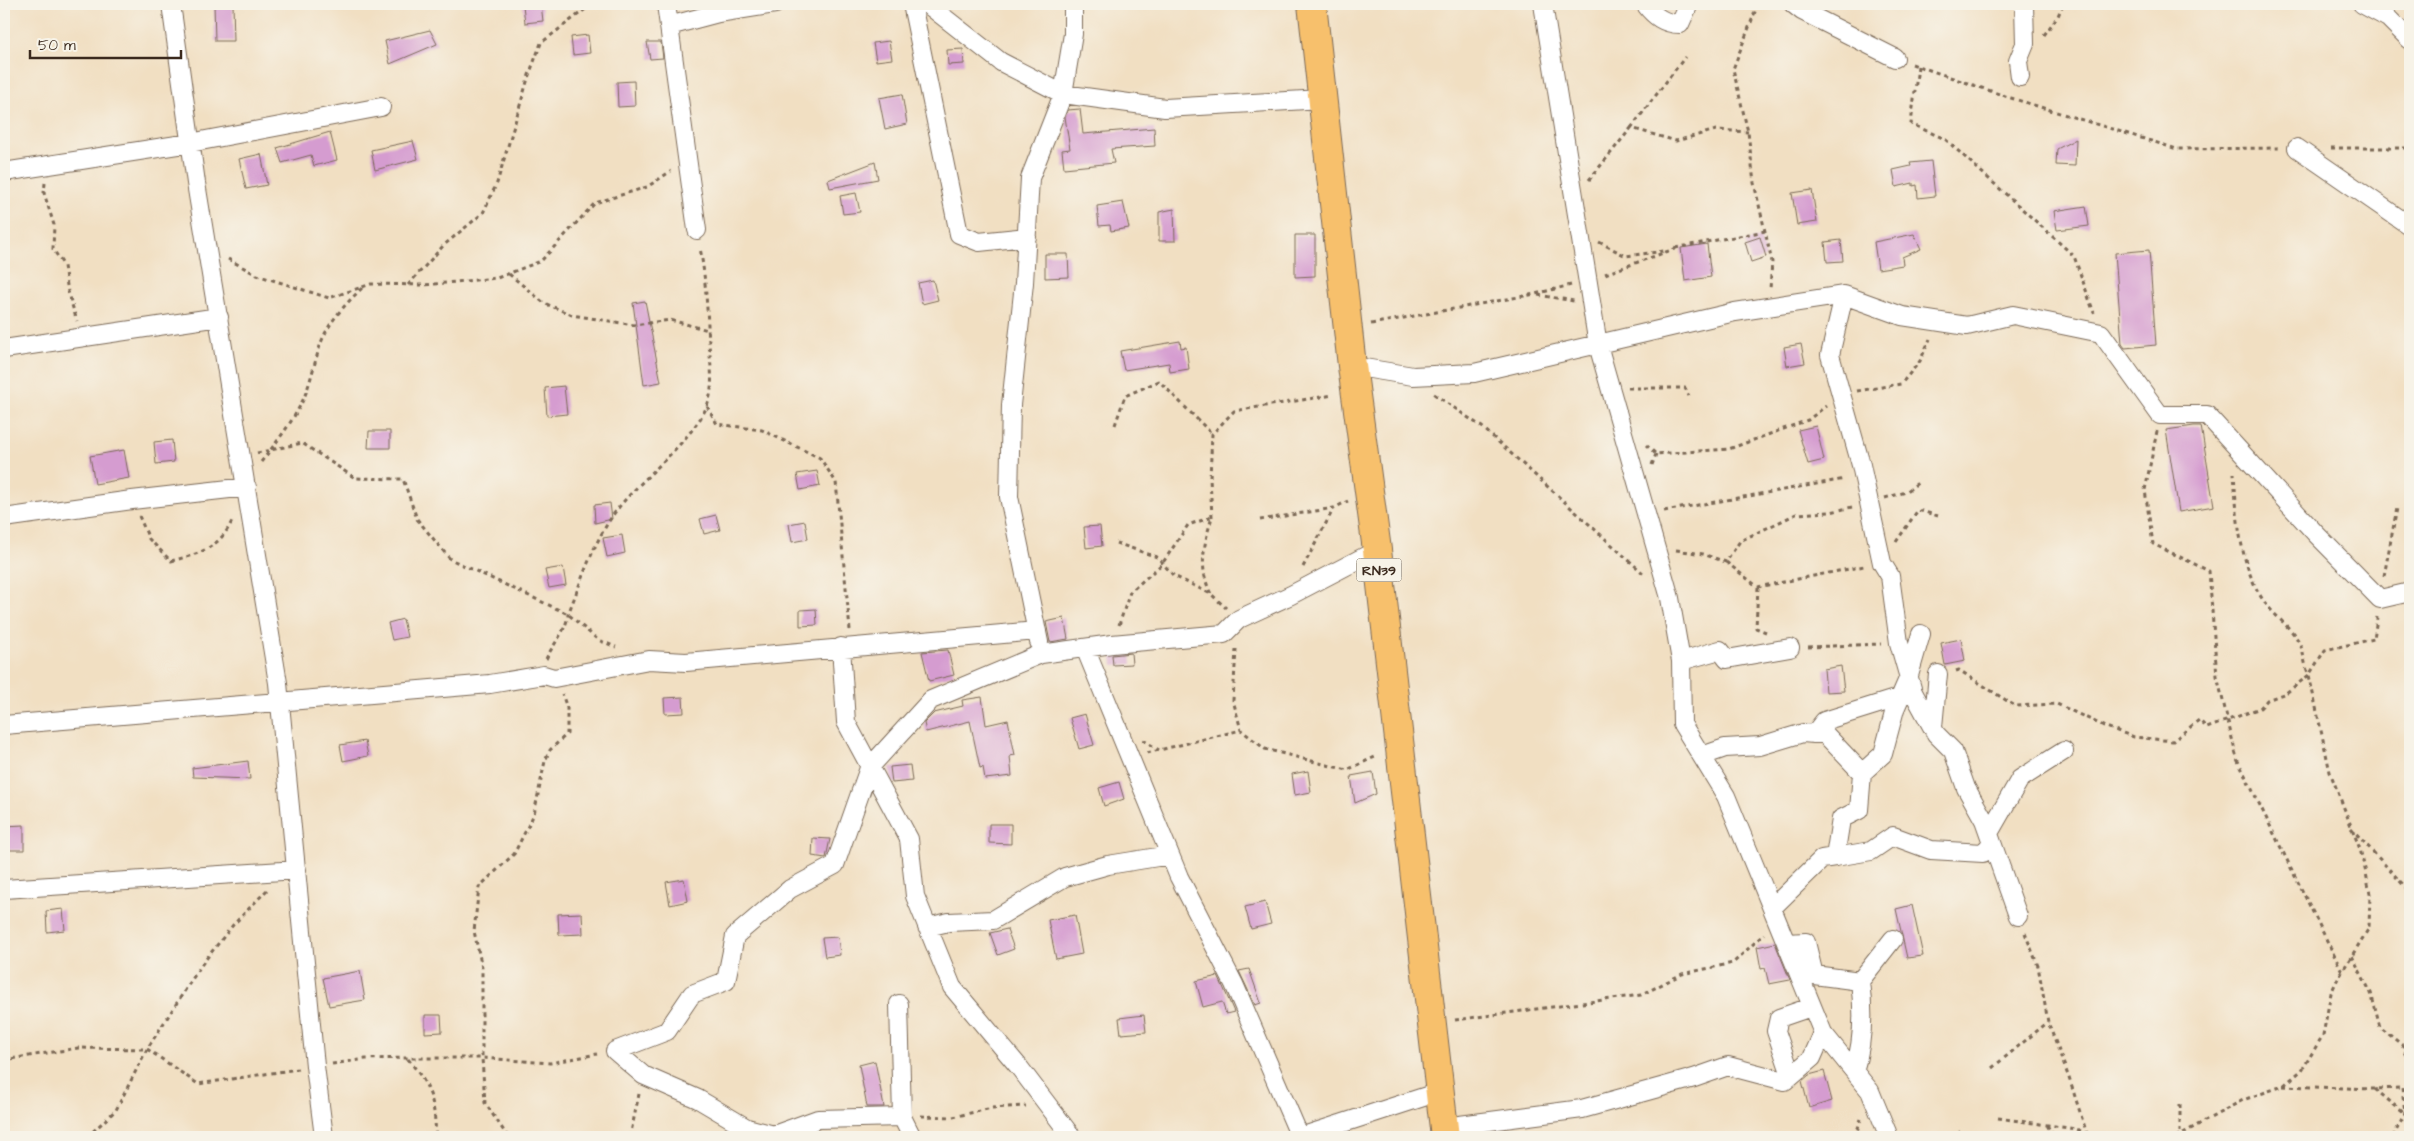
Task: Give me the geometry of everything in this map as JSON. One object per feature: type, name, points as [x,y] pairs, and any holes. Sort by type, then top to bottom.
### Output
[{"type":"highway","name":"RN39","points":[[1312,4],[1348,328],[1377,550],[1398,746],[1444,1132]]},
{"type":"street","points":[[171,4],[190,143],[247,487],[279,700],[315,1066],[324,1137]]},
{"type":"street","points":[[666,4],[697,230]]},
{"type":"street","points":[[669,26],[718,13],[775,4]]},
{"type":"street","points":[[912,4],[960,234],[979,242],[1027,237]]},
{"type":"street","points":[[927,4],[1001,62],[1063,94],[1165,108],[1323,99]]},
{"type":"street","points":[[1041,654],[1009,497],[1011,405],[1024,283],[1030,178],[1063,94],[1073,34],[1072,4]]},
{"type":"street","points":[[1543,4],[1598,345],[1670,598],[1681,661],[1682,724],[1726,796],[1823,1033],[1870,1091],[1889,1137]]},
{"type":"street","points":[[1645,4],[1653,15],[1671,24],[1680,24],[1689,4]]},
{"type":"street","points":[[1793,4],[1802,11],[1895,58]]},
{"type":"street","points":[[2020,77],[2018,61],[2025,44],[2024,4]]},
{"type":"street","points":[[2362,4],[2388,18],[2410,40]]},
{"type":"street","points":[[4,172],[190,143],[381,107]]},
{"type":"street","points":[[2297,148],[2410,226]]},
{"type":"street","points":[[1844,295],[1830,354],[1863,475],[1882,563],[1890,576],[1899,643],[1908,679],[1912,692],[1936,734],[1953,751],[1966,788],[1990,838],[2018,916]]},
{"type":"street","points":[[1354,379],[1474,373],[1736,312],[1844,295],[1902,316],[1967,326],[2013,315],[2101,333],[2160,415],[2207,415],[2316,534],[2380,598],[2410,592]]},
{"type":"street","points":[[4,349],[219,317]]},
{"type":"street","points":[[4,518],[132,500],[247,487]]},
{"type":"street","points":[[902,1117],[818,1119],[774,1135],[747,1128],[698,1099],[643,1076],[615,1051],[667,1031],[692,994],[726,981],[735,936],[790,889],[835,865],[869,768],[930,700],[1041,654],[1112,644],[1224,634],[1238,619],[1291,595],[1377,550]]},
{"type":"street","points":[[4,725],[279,700],[490,684],[544,675],[554,678],[649,660],[686,662],[1037,631]]},
{"type":"street","points":[[1835,857],[1841,819],[1859,810],[1862,773],[1884,754],[1895,709],[1908,679],[1921,634]]},
{"type":"street","points":[[846,647],[846,722],[869,768],[909,839],[915,896],[952,987],[1056,1114],[1072,1137]]},
{"type":"street","points":[[1085,648],[1170,855],[1234,984],[1300,1137],[1440,1092]]},
{"type":"street","points":[[1681,661],[1720,650],[1727,659],[1790,648]]},
{"type":"street","points":[[1933,727],[1938,674]]},
{"type":"street","points":[[1814,734],[1824,721],[1901,697]]},
{"type":"street","points":[[1702,756],[1725,748],[1760,746],[1802,733],[1825,734],[1862,773]]},
{"type":"street","points":[[1775,915],[1822,859],[1871,851],[1893,836],[1931,850],[1984,853],[2020,778],[2064,751]]},
{"type":"street","points":[[928,927],[949,922],[993,920],[1066,878],[1108,865],[1170,855]]},
{"type":"street","points":[[4,889],[297,870]]},
{"type":"street","points":[[1854,1071],[1861,1051],[1864,1012],[1860,981],[1893,939]]},
{"type":"street","points":[[1786,943],[1806,942],[1814,975],[1860,981]]},
{"type":"street","points":[[899,1004],[902,1117],[912,1137]]},
{"type":"street","points":[[1791,1076],[1776,1031],[1779,1018],[1811,1007]]},
{"type":"street","points":[[1444,1132],[1582,1109],[1694,1078],[1728,1066],[1785,1081],[1812,1058],[1823,1033]]},
{"type":"path","points":[[408,285],[444,245],[483,213],[497,183],[529,75],[541,42],[592,4]]},
{"type":"path","points":[[1758,4],[1733,69],[1748,132],[1754,184],[1772,262],[1768,307]]},
{"type":"path","points":[[1574,199],[1685,57]]},
{"type":"path","points":[[1895,58],[2011,98],[2177,149],[2410,148]]},
{"type":"path","points":[[1918,66],[1910,124],[1945,139],[2074,256],[2101,333]]},
{"type":"path","points":[[1631,128],[1676,141],[1716,130],[1748,132]]},
{"type":"path","points":[[207,248],[257,275],[328,298],[371,284],[408,285],[497,278],[541,261],[596,204],[647,187],[688,160]]},
{"type":"path","points":[[48,165],[44,193],[54,225],[53,249],[64,266],[68,292],[82,337]]},
{"type":"path","points":[[1579,228],[1597,241],[1626,256],[1765,231]]},
{"type":"path","points":[[508,1137],[486,1103],[482,1058],[482,968],[474,931],[479,887],[514,854],[534,814],[545,761],[550,750],[566,734],[567,708],[546,659],[554,642],[567,624],[568,614],[601,533],[625,500],[653,473],[695,424],[707,406],[712,387],[706,285],[697,230]]},
{"type":"path","points":[[1348,328],[1535,294],[1588,280],[1677,248]]},
{"type":"path","points":[[508,274],[544,303],[572,316],[634,325],[670,320],[708,330]]},
{"type":"path","points":[[1535,294],[1591,304]]},
{"type":"path","points":[[1644,442],[1656,454],[1729,449],[1808,420],[1841,394],[1901,384],[1920,361],[1939,322]]},
{"type":"path","points":[[1413,376],[1445,403],[1482,427],[1670,598]]},
{"type":"path","points":[[1211,594],[1204,581],[1202,550],[1212,518],[1210,478],[1212,434],[1234,411],[1354,379]]},
{"type":"path","points":[[1115,425],[1125,396],[1159,381],[1212,434]]},
{"type":"path","points":[[1610,387],[1685,388],[1689,396]]},
{"type":"path","points":[[707,406],[717,424],[762,430],[820,458],[836,482],[846,647]]},
{"type":"path","points":[[2160,415],[2145,490],[2153,544],[2209,572],[2217,676],[2237,759],[2342,971]]},
{"type":"path","points":[[242,456],[302,443],[355,478],[403,479],[417,519],[450,559],[568,614],[598,640],[649,660]]},
{"type":"path","points":[[2178,1136],[2243,1100],[2283,1086],[2302,1070],[2323,1035],[2331,993],[2342,971],[2369,928],[2370,894],[2360,849],[2349,825],[2330,772],[2309,675],[2304,665],[2299,642],[2263,600],[2241,547],[2232,443]]},
{"type":"path","points":[[1646,514],[1863,475]]},
{"type":"path","points":[[1726,562],[1740,541],[1796,514],[1830,512],[1869,503],[1906,492],[1919,482]]},
{"type":"path","points":[[1260,520],[1334,508],[1369,491]]},
{"type":"path","points":[[1291,595],[1334,508]]},
{"type":"path","points":[[1938,674],[1959,670],[2015,706],[2057,704],[2106,727],[2134,737],[2173,741],[2199,720],[2207,728],[2228,722],[2260,708],[2267,700],[2286,692],[2309,675],[2325,650],[2374,639],[2397,508]]},
{"type":"path","points":[[1653,538],[1674,550],[1703,554],[1726,562],[1758,587],[1882,563],[1918,510],[1938,516]]},
{"type":"path","points":[[1112,644],[1130,592],[1162,564],[1188,525],[1212,518]]},
{"type":"path","points":[[1116,543],[1157,557],[1174,576],[1211,594],[1238,619],[1233,700],[1241,730],[1265,750],[1347,770],[1398,746]]},
{"type":"path","points":[[1758,587],[1756,628],[1775,636],[1790,648],[1899,643]]},
{"type":"path","points":[[1130,756],[1241,730]]},
{"type":"path","points":[[2349,825],[2410,892]]},
{"type":"path","points":[[87,1137],[116,1110],[147,1049],[202,964],[227,933],[286,871],[297,870]]},
{"type":"path","points":[[1431,1023],[1641,995],[1682,974],[1733,963],[1775,915]]},
{"type":"path","points":[[2018,916],[2038,966],[2048,1022],[2088,1137]]},
{"type":"path","points":[[2352,956],[2371,993],[2380,1026],[2402,1045],[2410,1062]]},
{"type":"path","points":[[1992,1068],[2048,1022]]},
{"type":"path","points":[[408,1058],[425,1080],[431,1092],[435,1108],[436,1137]]},
{"type":"path","points":[[630,1137],[643,1076]]},
{"type":"path","points":[[2283,1086],[2402,1088],[2410,1081]]},
{"type":"path","points":[[2393,1137],[2405,1114],[2402,1088]]},
{"type":"path","points":[[2374,1089],[2410,1116]]},
{"type":"path","points":[[2178,1136],[2180,1104]]},
{"type":"path","points":[[902,1117],[953,1117],[992,1108],[1030,1106],[1056,1114]]},
{"type":"path","points":[[1998,1118],[2076,1129],[2097,1137]]},
{"type":"path","points":[[2046,1125],[2054,1137]]},
{"type":"path","points":[[1954,1137],[1960,1131]]},
{"type":"building","points":[[214,4],[233,4],[234,41],[215,41]]},
{"type":"building","points":[[541,4],[543,21],[525,23],[523,5]]},
{"type":"building","points":[[430,30],[437,44],[390,64],[385,41]]},
{"type":"building","points":[[588,35],[590,53],[573,55],[571,37]]},
{"type":"building","points":[[889,41],[892,59],[876,61],[873,43]]},
{"type":"building","points":[[647,42],[661,42],[663,58],[650,59]]},
{"type":"building","points":[[963,49],[964,64],[948,65],[947,50]]},
{"type":"building","points":[[634,81],[635,106],[618,107],[617,82]]},
{"type":"building","points":[[902,94],[907,124],[885,129],[879,98]]},
{"type":"building","points":[[1080,109],[1083,134],[1154,128],[1155,146],[1111,149],[1114,163],[1064,168],[1062,150],[1070,149],[1065,117],[1068,110]]},
{"type":"building","points":[[330,132],[337,160],[314,166],[311,155],[282,163],[277,148]]},
{"type":"building","points":[[2076,139],[2075,166],[2056,165],[2057,149]]},
{"type":"building","points":[[413,141],[418,159],[375,170],[371,150]]},
{"type":"building","points":[[261,154],[267,185],[246,189],[239,159]]},
{"type":"building","points":[[1931,161],[1935,196],[1918,198],[1917,185],[1913,186],[1913,183],[1896,187],[1893,170],[1911,166],[1910,163]]},
{"type":"building","points":[[875,162],[878,179],[830,188],[828,180]]},
{"type":"building","points":[[1812,190],[1817,222],[1797,225],[1792,193]]},
{"type":"building","points":[[856,193],[860,212],[843,214],[840,196]]},
{"type":"building","points":[[1123,202],[1129,228],[1111,231],[1110,225],[1099,226],[1097,206]]},
{"type":"building","points":[[2086,206],[2089,226],[2057,230],[2054,211]]},
{"type":"building","points":[[1174,209],[1175,241],[1159,241],[1159,212]]},
{"type":"building","points":[[1914,234],[1921,249],[1902,257],[1903,265],[1878,269],[1874,242]]},
{"type":"building","points":[[1295,235],[1315,235],[1315,276],[1295,277]]},
{"type":"building","points":[[1760,237],[1766,257],[1751,262],[1745,242]]},
{"type":"building","points":[[1841,240],[1843,261],[1827,262],[1825,242]]},
{"type":"building","points":[[1707,244],[1711,277],[1685,281],[1681,248]]},
{"type":"building","points":[[2149,250],[2156,345],[2125,348],[2122,344],[2115,253]]},
{"type":"building","points":[[1045,254],[1068,254],[1069,277],[1045,278]]},
{"type":"building","points":[[933,280],[938,300],[922,304],[918,283]]},
{"type":"building","points":[[645,301],[661,382],[644,385],[633,303]]},
{"type":"building","points":[[1180,341],[1181,348],[1186,347],[1189,369],[1170,372],[1169,363],[1124,370],[1120,351]]},
{"type":"building","points":[[1801,344],[1805,363],[1787,366],[1784,347]]},
{"type":"building","points":[[564,386],[567,414],[547,416],[545,388]]},
{"type":"building","points":[[1816,426],[1824,460],[1808,464],[1798,430]]},
{"type":"building","points":[[2201,426],[2214,506],[2179,512],[2166,430]]},
{"type":"building","points":[[369,431],[390,431],[390,448],[368,448]]},
{"type":"building","points":[[172,440],[174,462],[156,464],[154,442]]},
{"type":"building","points":[[124,450],[129,478],[95,484],[90,456]]},
{"type":"building","points":[[817,471],[820,486],[800,490],[797,474]]},
{"type":"building","points":[[610,503],[612,519],[595,523],[594,505]]},
{"type":"building","points":[[716,515],[720,530],[704,534],[700,519]]},
{"type":"building","points":[[805,521],[808,539],[792,542],[789,524]]},
{"type":"building","points":[[1100,526],[1102,546],[1086,548],[1084,527]]},
{"type":"building","points":[[622,535],[625,553],[607,557],[603,538]]},
{"type":"building","points":[[563,567],[566,585],[549,588],[545,570]]},
{"type":"building","points":[[816,609],[817,625],[800,626],[800,610]]},
{"type":"building","points":[[1064,618],[1068,639],[1050,642],[1046,622]]},
{"type":"building","points":[[403,619],[407,637],[392,640],[388,623]]},
{"type":"building","points":[[1961,639],[1965,661],[1945,665],[1941,643]]},
{"type":"building","points":[[948,650],[954,675],[929,681],[922,652]]},
{"type":"building","points":[[1131,653],[1132,664],[1113,665],[1112,655]]},
{"type":"building","points":[[1841,666],[1844,691],[1826,692],[1824,669]]},
{"type":"building","points":[[683,697],[684,713],[665,714],[664,698]]},
{"type":"building","points":[[982,697],[986,725],[1008,720],[1015,755],[1010,756],[1012,776],[985,779],[983,767],[980,768],[970,721],[926,732],[924,723],[934,713],[963,706],[962,700]]},
{"type":"building","points":[[1085,714],[1094,745],[1079,749],[1070,718]]},
{"type":"building","points":[[365,741],[368,756],[343,761],[340,745]]},
{"type":"building","points":[[248,761],[250,779],[193,777],[192,768]]},
{"type":"building","points":[[910,765],[912,781],[892,783],[890,767]]},
{"type":"building","points":[[1308,771],[1311,792],[1295,795],[1292,774]]},
{"type":"building","points":[[1373,772],[1376,794],[1355,803],[1351,776]]},
{"type":"building","points":[[1119,782],[1124,799],[1104,806],[1099,788]]},
{"type":"building","points":[[989,824],[1011,824],[1011,844],[989,843]]},
{"type":"building","points":[[24,825],[24,850],[4,850],[4,826]]},
{"type":"building","points":[[813,838],[830,839],[826,858],[812,856]]},
{"type":"building","points":[[684,879],[688,901],[670,905],[666,882]]},
{"type":"building","points":[[1265,902],[1271,924],[1251,929],[1245,907]]},
{"type":"building","points":[[1912,905],[1923,956],[1907,958],[1896,909]]},
{"type":"building","points":[[63,909],[65,930],[47,932],[46,911]]},
{"type":"building","points":[[582,913],[583,934],[559,935],[558,914]]},
{"type":"building","points":[[1075,915],[1082,954],[1056,959],[1048,920]]},
{"type":"building","points":[[1007,929],[1014,949],[998,955],[990,933]]},
{"type":"building","points":[[838,937],[840,955],[825,957],[822,938]]},
{"type":"building","points":[[1775,943],[1790,980],[1769,984],[1765,968],[1761,969],[1757,947]]},
{"type":"building","points":[[1249,969],[1261,1003],[1255,1005],[1239,971]]},
{"type":"building","points":[[360,971],[365,1000],[329,1006],[323,978]]},
{"type":"building","points":[[1218,976],[1234,1012],[1226,1014],[1222,1002],[1203,1007],[1196,981]]},
{"type":"building","points":[[425,1015],[441,1015],[442,1032],[425,1033]]},
{"type":"building","points":[[1144,1015],[1146,1032],[1121,1034],[1119,1018]]},
{"type":"building","points":[[875,1061],[884,1107],[867,1107],[859,1065]]},
{"type":"building","points":[[1824,1071],[1832,1101],[1809,1108],[1802,1081],[1809,1075]]}]
